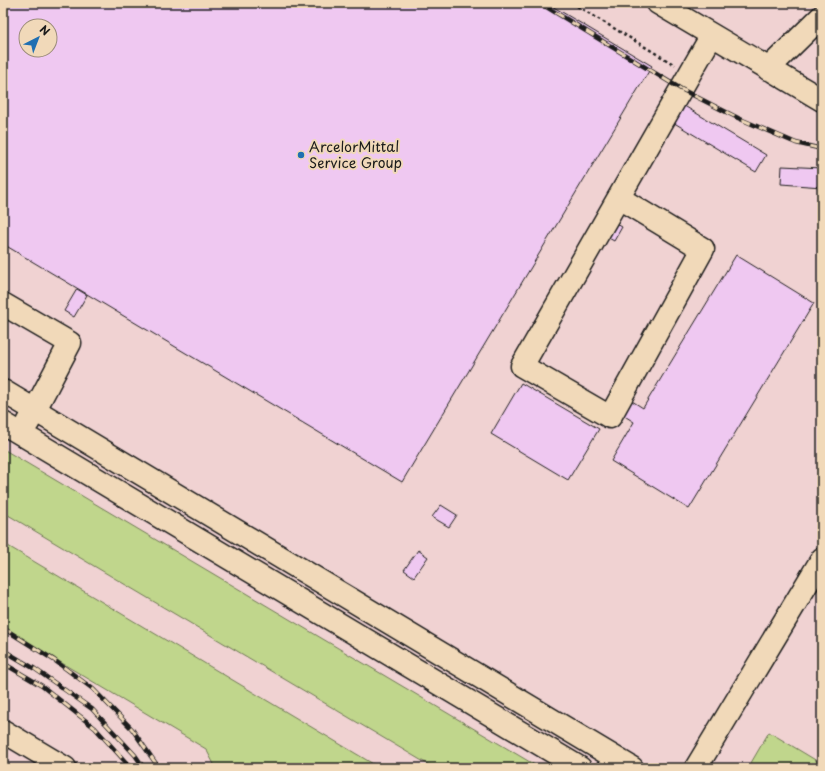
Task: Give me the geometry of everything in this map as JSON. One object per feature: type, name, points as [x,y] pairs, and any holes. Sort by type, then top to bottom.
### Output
[{"type":"lane","points":[[662,4],[768,69],[822,100]]},
{"type":"lane","points":[[768,69],[822,16]]},
{"type":"lane","points":[[619,198],[703,249],[610,417],[522,366],[712,35]]},
{"type":"lane","points":[[3,304],[70,344],[21,434]]},
{"type":"lane","points":[[3,391],[632,768]]},
{"type":"lane","points":[[3,424],[580,768]]},
{"type":"lane","points":[[696,768],[822,559]]},
{"type":"lane","points":[[3,731],[65,768]]},
{"type":"path","points":[[572,3],[690,74]]},
{"type":"shaded area","points":[[3,3],[822,3],[822,768],[3,768]]},
{"type":"green space","points":[[3,449],[540,768],[434,768],[3,512]]},
{"type":"green space","points":[[3,543],[380,768],[216,768],[206,749],[3,628]]},
{"type":"green space","points":[[769,732],[822,764],[822,768],[748,768]]},
{"type":"building","name":"ArcelorMittal Service Group","points":[[3,3],[547,3],[652,66],[402,482],[3,244]]},
{"type":"building","points":[[676,101],[766,155],[756,172],[666,118]]},
{"type":"building","points":[[782,166],[822,168],[822,187],[781,184]]},
{"type":"building","points":[[607,218],[622,227],[614,241],[598,232]]},
{"type":"building","points":[[736,255],[814,303],[689,509],[611,461],[634,422],[612,408],[621,394],[643,408]]},
{"type":"building","points":[[77,289],[87,295],[74,317],[64,311]]},
{"type":"building","points":[[521,383],[599,429],[568,480],[491,434]]},
{"type":"building","points":[[441,505],[457,515],[449,527],[432,517]]},
{"type":"building","points":[[418,550],[428,557],[414,577],[404,570]]},
{"type":"railway","points":[[540,3],[681,89],[738,118],[796,143],[822,149]]},
{"type":"railway","points":[[3,628],[54,660],[93,689],[132,729],[159,768]]},
{"type":"railway","points":[[3,650],[35,669],[92,709],[135,755],[144,768]]},
{"type":"railway","points":[[3,663],[42,686],[95,728],[131,768]]},
{"type":"place","name":"ArcelorMittal Service Group","points":[[301,155]]}]
